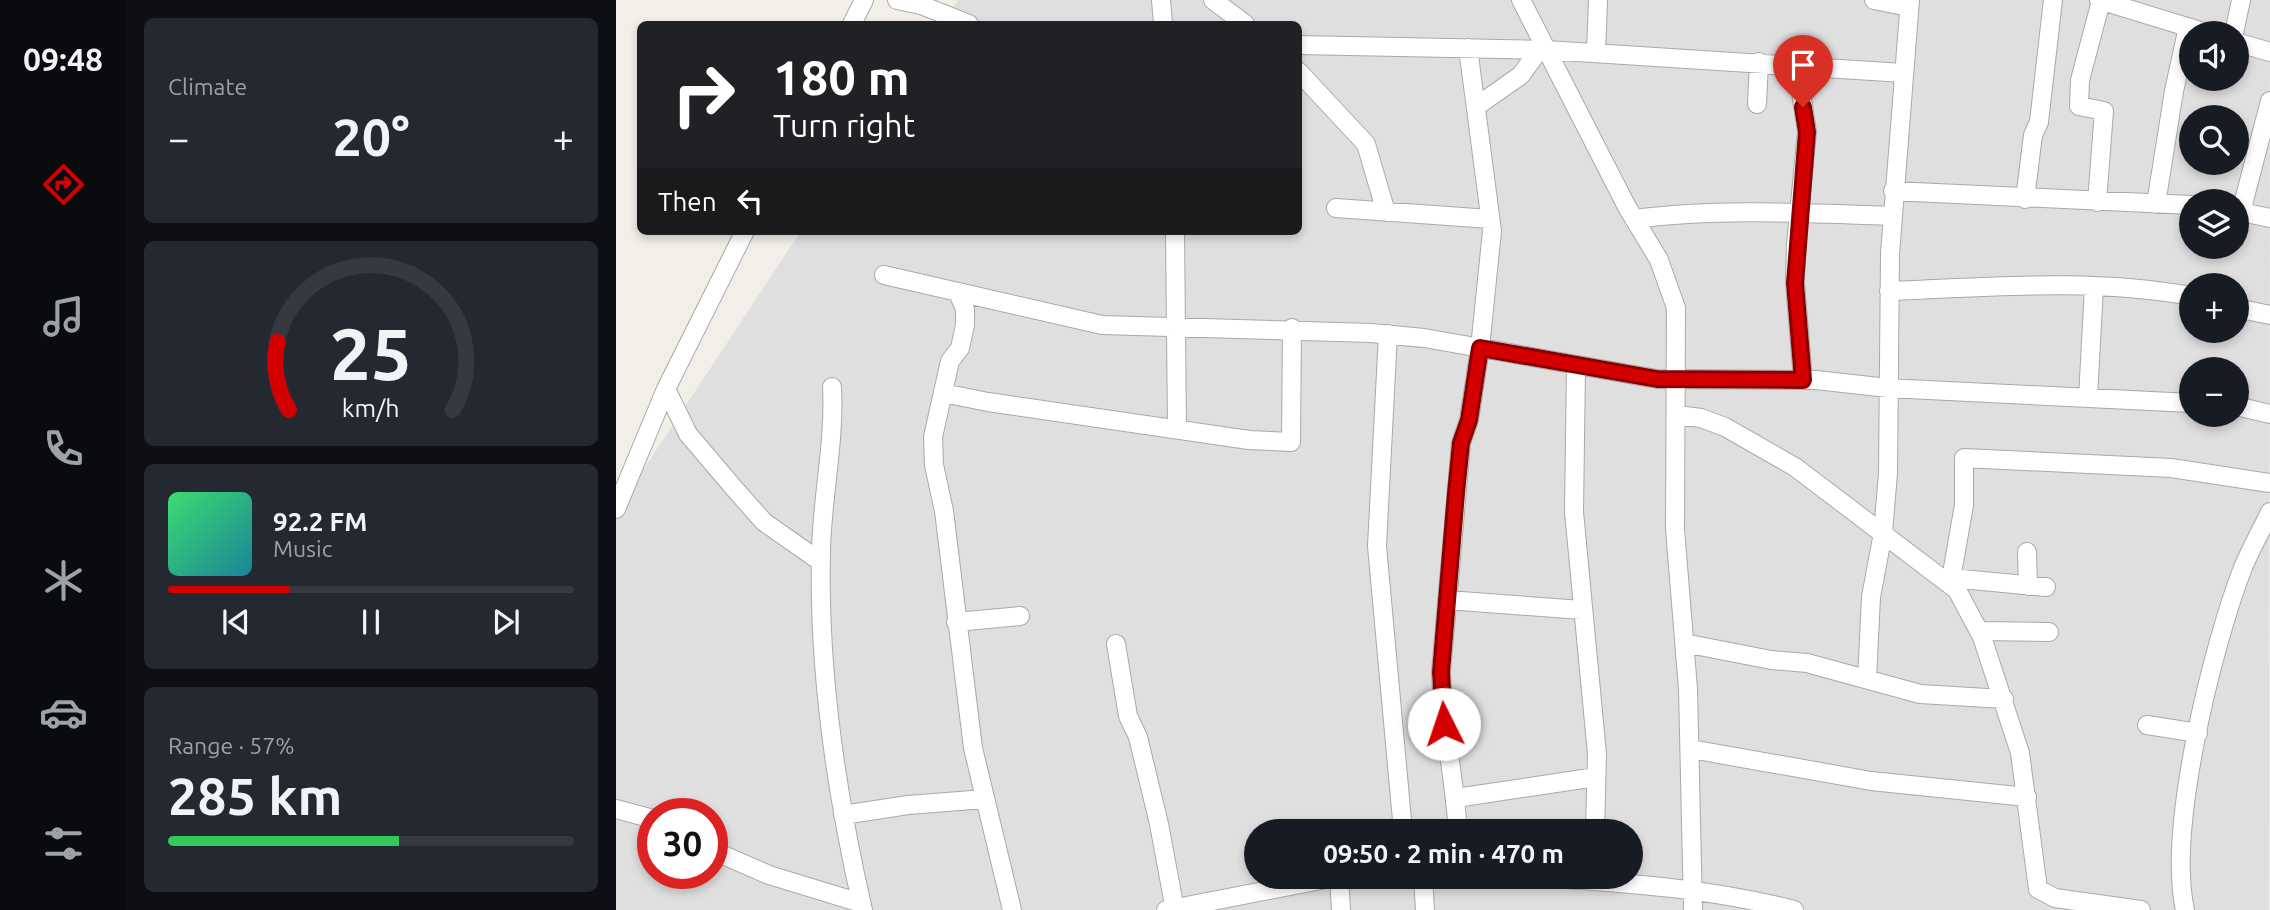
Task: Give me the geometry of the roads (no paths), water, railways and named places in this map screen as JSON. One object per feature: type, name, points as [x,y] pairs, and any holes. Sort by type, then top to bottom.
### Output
[{"type":"street","points":[[854,21],[864,1],[886,0]]},
{"type":"street","points":[[897,0],[921,5],[961,21]]},
{"type":"street","points":[[1161,0],[1163,21]]},
{"type":"street","points":[[1213,0],[1241,21]]},
{"type":"street","points":[[1521,0],[1542,50],[1659,260],[1676,308],[1675,529],[1691,749],[1693,910]]},
{"type":"street","points":[[1596,53],[1598,0]]},
{"type":"street","points":[[1867,679],[1871,597],[1883,533],[1888,473],[1889,291],[1893,191],[1910,3],[1874,0]]},
{"type":"street","points":[[2025,199],[2033,135],[2039,122],[2053,0]]},
{"type":"street","points":[[2097,202],[2104,111],[2079,106],[2080,80],[2100,0],[2179,24]]},
{"type":"street","points":[[2237,21],[2241,0]]},
{"type":"street","points":[[1302,45],[1542,50],[1903,73]]},
{"type":"street","points":[[2249,46],[2270,52]]},
{"type":"street","points":[[1457,819],[1442,710],[1447,600],[1461,443],[1469,420],[1480,348],[1490,219],[1468,48]]},
{"type":"street","points":[[1477,106],[1521,75],[1542,50]]},
{"type":"street","points":[[1757,104],[1759,62]]},
{"type":"street","points":[[1797,65],[1807,132],[1795,283],[1803,380]]},
{"type":"street","points":[[2156,204],[2179,68]]},
{"type":"street","points":[[1302,75],[1366,144],[1387,212]]},
{"type":"street","points":[[2245,189],[2270,101]]},
{"type":"street","points":[[1893,191],[2179,205]]},
{"type":"street","points":[[1336,208],[1490,219]]},
{"type":"street","points":[[1634,219],[1666,215],[1799,213],[1892,216]]},
{"type":"street","points":[[2249,214],[2270,218]]},
{"type":"street","points":[[616,509],[666,389],[743,235]]},
{"type":"street","points":[[1175,235],[1177,427]]},
{"type":"street","points":[[884,275],[1102,325],[1292,328],[1388,334],[1657,379],[1803,380],[1888,388],[2179,402]]},
{"type":"street","points":[[1889,291],[2094,286],[2153,289],[2179,294]]},
{"type":"street","points":[[2088,398],[2094,286]]},
{"type":"street","points":[[958,293],[965,309],[965,325],[960,348],[950,361],[933,437],[934,465],[944,511],[974,748],[1012,910]]},
{"type":"street","points":[[2249,311],[2270,315]]},
{"type":"street","points":[[943,393],[1249,440],[1291,442],[1292,328]]},
{"type":"street","points":[[1388,334],[1377,546],[1403,819]]},
{"type":"street","points":[[1576,366],[1574,512],[1593,712],[1595,819]]},
{"type":"street","points":[[728,857],[769,875],[862,906],[844,815],[822,623],[821,562],[833,450],[832,387]]},
{"type":"street","points":[[666,389],[688,434],[764,522],[821,562]]},
{"type":"street","points":[[2249,409],[2270,414]]},
{"type":"street","points":[[1676,415],[1701,418],[1750,440],[1795,467],[1950,582],[1980,631],[2020,753],[2036,882],[2042,894],[2102,906],[2141,910]]},
{"type":"street","points":[[1950,582],[1964,505],[1964,458],[2171,468],[2270,484]]},
{"type":"street","points":[[2185,910],[2180,868],[2182,828],[2198,733],[2242,570],[2270,512]]},
{"type":"street","points":[[1950,582],[2037,587],[2027,552]]},
{"type":"street","points":[[1447,600],[1582,610]]},
{"type":"street","points":[[956,622],[1020,616]]},
{"type":"street","points":[[1980,631],[2049,632]]},
{"type":"street","points":[[1684,643],[1772,660],[1807,663],[1920,694],[2004,699]]},
{"type":"street","points":[[1116,644],[1128,716],[1138,737],[1156,812],[1172,909],[1275,889]]},
{"type":"street","points":[[2147,725],[2198,733]]},
{"type":"street","points":[[1691,749],[1871,782],[2027,797]]},
{"type":"street","points":[[1456,798],[1596,777]]},
{"type":"street","points":[[844,815],[908,805],[985,799]]},
{"type":"street","points":[[616,809],[637,815]]},
{"type":"street","points":[[1643,884],[1738,895],[1794,910]]},
{"type":"street","points":[[1338,889],[1341,910]]},
{"type":"street","points":[[1424,889],[1425,910]]}]
